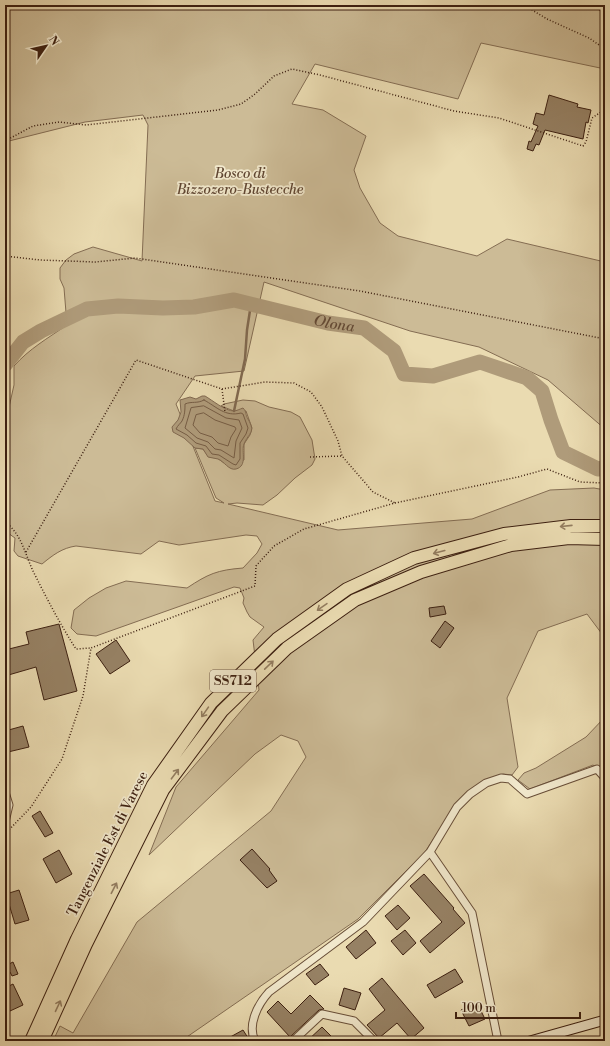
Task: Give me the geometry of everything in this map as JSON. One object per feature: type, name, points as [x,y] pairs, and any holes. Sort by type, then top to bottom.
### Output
[{"type":"highway","name":"Tangenziale Est di Varese","points":[[31,1041],[77,939],[153,785],[211,703],[277,639],[347,589],[414,558],[504,534],[571,526],[605,526]]},
{"type":"highway","name":"Tangenziale Est di Varese","points":[[42,1041],[86,944],[163,790],[222,711],[287,648],[355,600],[421,572],[511,545],[569,538],[605,539]]},
{"type":"street","points":[[255,1041],[252,1031],[256,1010],[268,992],[363,922],[430,852],[457,807],[470,794],[486,783],[501,778],[510,780],[528,794],[597,769],[605,778]]},
{"type":"street","points":[[5,792],[8,805],[5,822]]},
{"type":"street","points":[[430,852],[472,913],[498,1041]]},
{"type":"street","points":[[293,1041],[322,1014],[354,1021],[374,1041]]},
{"type":"street","points":[[530,1041],[605,1020]]},
{"type":"street","points":[[559,1033],[565,1041]]},
{"type":"path","points":[[524,5],[547,19],[589,38],[605,49]]},
{"type":"path","points":[[588,5],[605,12]]},
{"type":"path","points":[[5,141],[33,126],[59,122],[86,125],[218,110],[240,104],[255,94],[274,76],[292,69],[320,75],[454,111],[499,118],[583,146],[586,142],[592,118],[601,112],[605,112]]},
{"type":"path","points":[[5,256],[40,260],[95,262],[135,258],[360,291],[605,339]]},
{"type":"path","points":[[26,552],[136,360],[222,389],[265,382],[294,384],[311,392],[322,407],[338,442],[342,456],[373,492],[395,503]]},
{"type":"path","points":[[222,389],[225,412]]},
{"type":"path","points":[[310,457],[342,456]]},
{"type":"path","points":[[5,522],[19,538],[26,552],[31,568],[53,611],[76,649],[91,648],[255,586],[256,566],[274,546],[304,529],[395,503],[518,477],[547,469],[580,482],[605,483]]},
{"type":"path","points":[[5,834],[31,807],[62,759],[83,696],[91,648]]},
{"type":"green space","name":"Bosco di Bizzozero-Bustecche","points":[[5,5],[605,5],[605,69],[481,43],[458,99],[315,64],[292,104],[323,110],[366,136],[354,170],[360,188],[380,223],[398,236],[477,256],[507,239],[605,262],[605,429],[548,380],[479,347],[410,331],[264,282],[244,371],[195,376],[176,404],[215,501],[224,503],[216,498],[195,448],[203,449],[209,457],[217,458],[224,463],[244,460],[244,444],[250,435],[252,428],[246,411],[234,411],[221,406],[243,400],[255,401],[269,407],[291,412],[300,417],[312,440],[315,459],[312,465],[263,505],[237,503],[228,504],[338,530],[472,519],[550,490],[594,488],[605,490],[605,635],[602,634],[587,614],[538,631],[507,698],[518,767],[512,775],[503,774],[486,780],[455,806],[425,852],[358,919],[181,1041],[53,1041],[60,1026],[73,1033],[137,922],[271,811],[306,757],[298,741],[281,735],[255,754],[149,855],[176,787],[259,690],[253,640],[264,627],[250,617],[243,603],[244,598],[240,588],[234,587],[96,636],[77,634],[71,628],[74,610],[89,598],[106,588],[126,581],[187,588],[201,579],[213,574],[226,570],[243,568],[257,553],[262,544],[257,536],[246,535],[179,545],[159,541],[141,554],[76,546],[66,548],[58,552],[42,564],[18,556],[14,551],[15,538],[5,531],[5,425],[14,385],[14,366],[32,349],[67,325],[64,288],[60,279],[60,268],[66,260],[74,254],[93,247],[142,261],[148,125],[143,115],[85,122],[5,142]]},
{"type":"green space","points":[[605,717],[605,773],[593,765],[530,789],[518,780],[524,773],[536,768],[586,737]]},
{"type":"water","points":[[205,396],[230,411],[243,408],[245,411],[252,430],[243,447],[242,465],[236,469],[231,469],[220,460],[208,457],[203,449],[195,448],[184,438],[173,432],[172,427],[178,420],[181,412],[180,400],[190,397],[196,399]]},
{"type":"building","points":[[549,95],[578,104],[577,107],[591,110],[588,123],[586,122],[583,139],[545,130],[539,145],[536,144],[533,151],[527,149],[529,141],[531,142],[538,126],[533,124],[536,113],[544,115]]},
{"type":"building","points":[[444,606],[446,614],[430,617],[429,608]]},
{"type":"building","points":[[445,621],[454,628],[440,648],[431,641]]},
{"type":"building","points":[[59,624],[77,691],[44,700],[36,667],[5,676],[5,650],[29,644],[26,632]]},
{"type":"building","points":[[116,640],[130,661],[110,674],[96,654]]},
{"type":"building","points":[[23,726],[29,747],[8,752],[5,742],[5,731]]},
{"type":"building","points":[[40,811],[53,833],[45,837],[32,816]]},
{"type":"building","points":[[252,849],[270,869],[269,870],[277,881],[267,888],[240,860]]},
{"type":"building","points":[[59,850],[72,874],[56,883],[43,859]]},
{"type":"building","points":[[424,874],[465,923],[430,953],[420,941],[442,922],[410,886]]},
{"type":"building","points":[[19,890],[29,920],[15,924],[6,894]]},
{"type":"building","points":[[398,905],[410,918],[397,930],[385,916]]},
{"type":"building","points":[[366,930],[376,943],[356,959],[346,947]]},
{"type":"building","points":[[405,930],[416,943],[403,955],[391,941]]},
{"type":"building","points":[[13,962],[18,974],[12,976],[10,972],[5,974],[5,966]]},
{"type":"building","points":[[320,964],[329,975],[315,985],[306,974]]},
{"type":"building","points":[[455,969],[463,982],[435,998],[427,985]]},
{"type":"building","points":[[382,978],[424,1028],[411,1039],[397,1023],[379,1038],[367,1025],[385,1010],[369,989]]},
{"type":"building","points":[[13,984],[23,1005],[10,1011],[5,999],[5,988]]},
{"type":"building","points":[[344,988],[361,993],[355,1010],[339,1005]]},
{"type":"building","points":[[310,995],[324,1009],[319,1010],[290,1037],[267,1012],[278,1001],[291,1014]]},
{"type":"building","points":[[477,1003],[485,1019],[469,1026],[461,1010]]},
{"type":"building","points":[[322,1027],[332,1037],[327,1041],[307,1041]]},
{"type":"building","points":[[243,1030],[250,1041],[223,1041]]},
{"type":"waterway","name":"Olona","points":[[5,365],[23,342],[41,331],[87,309],[118,306],[163,308],[194,307],[234,300],[328,323],[364,328],[394,351],[404,374],[433,376],[480,362],[527,378],[542,391],[563,452],[598,469],[605,468]]},
{"type":"waterway","points":[[234,411],[245,359],[251,304]]}]
